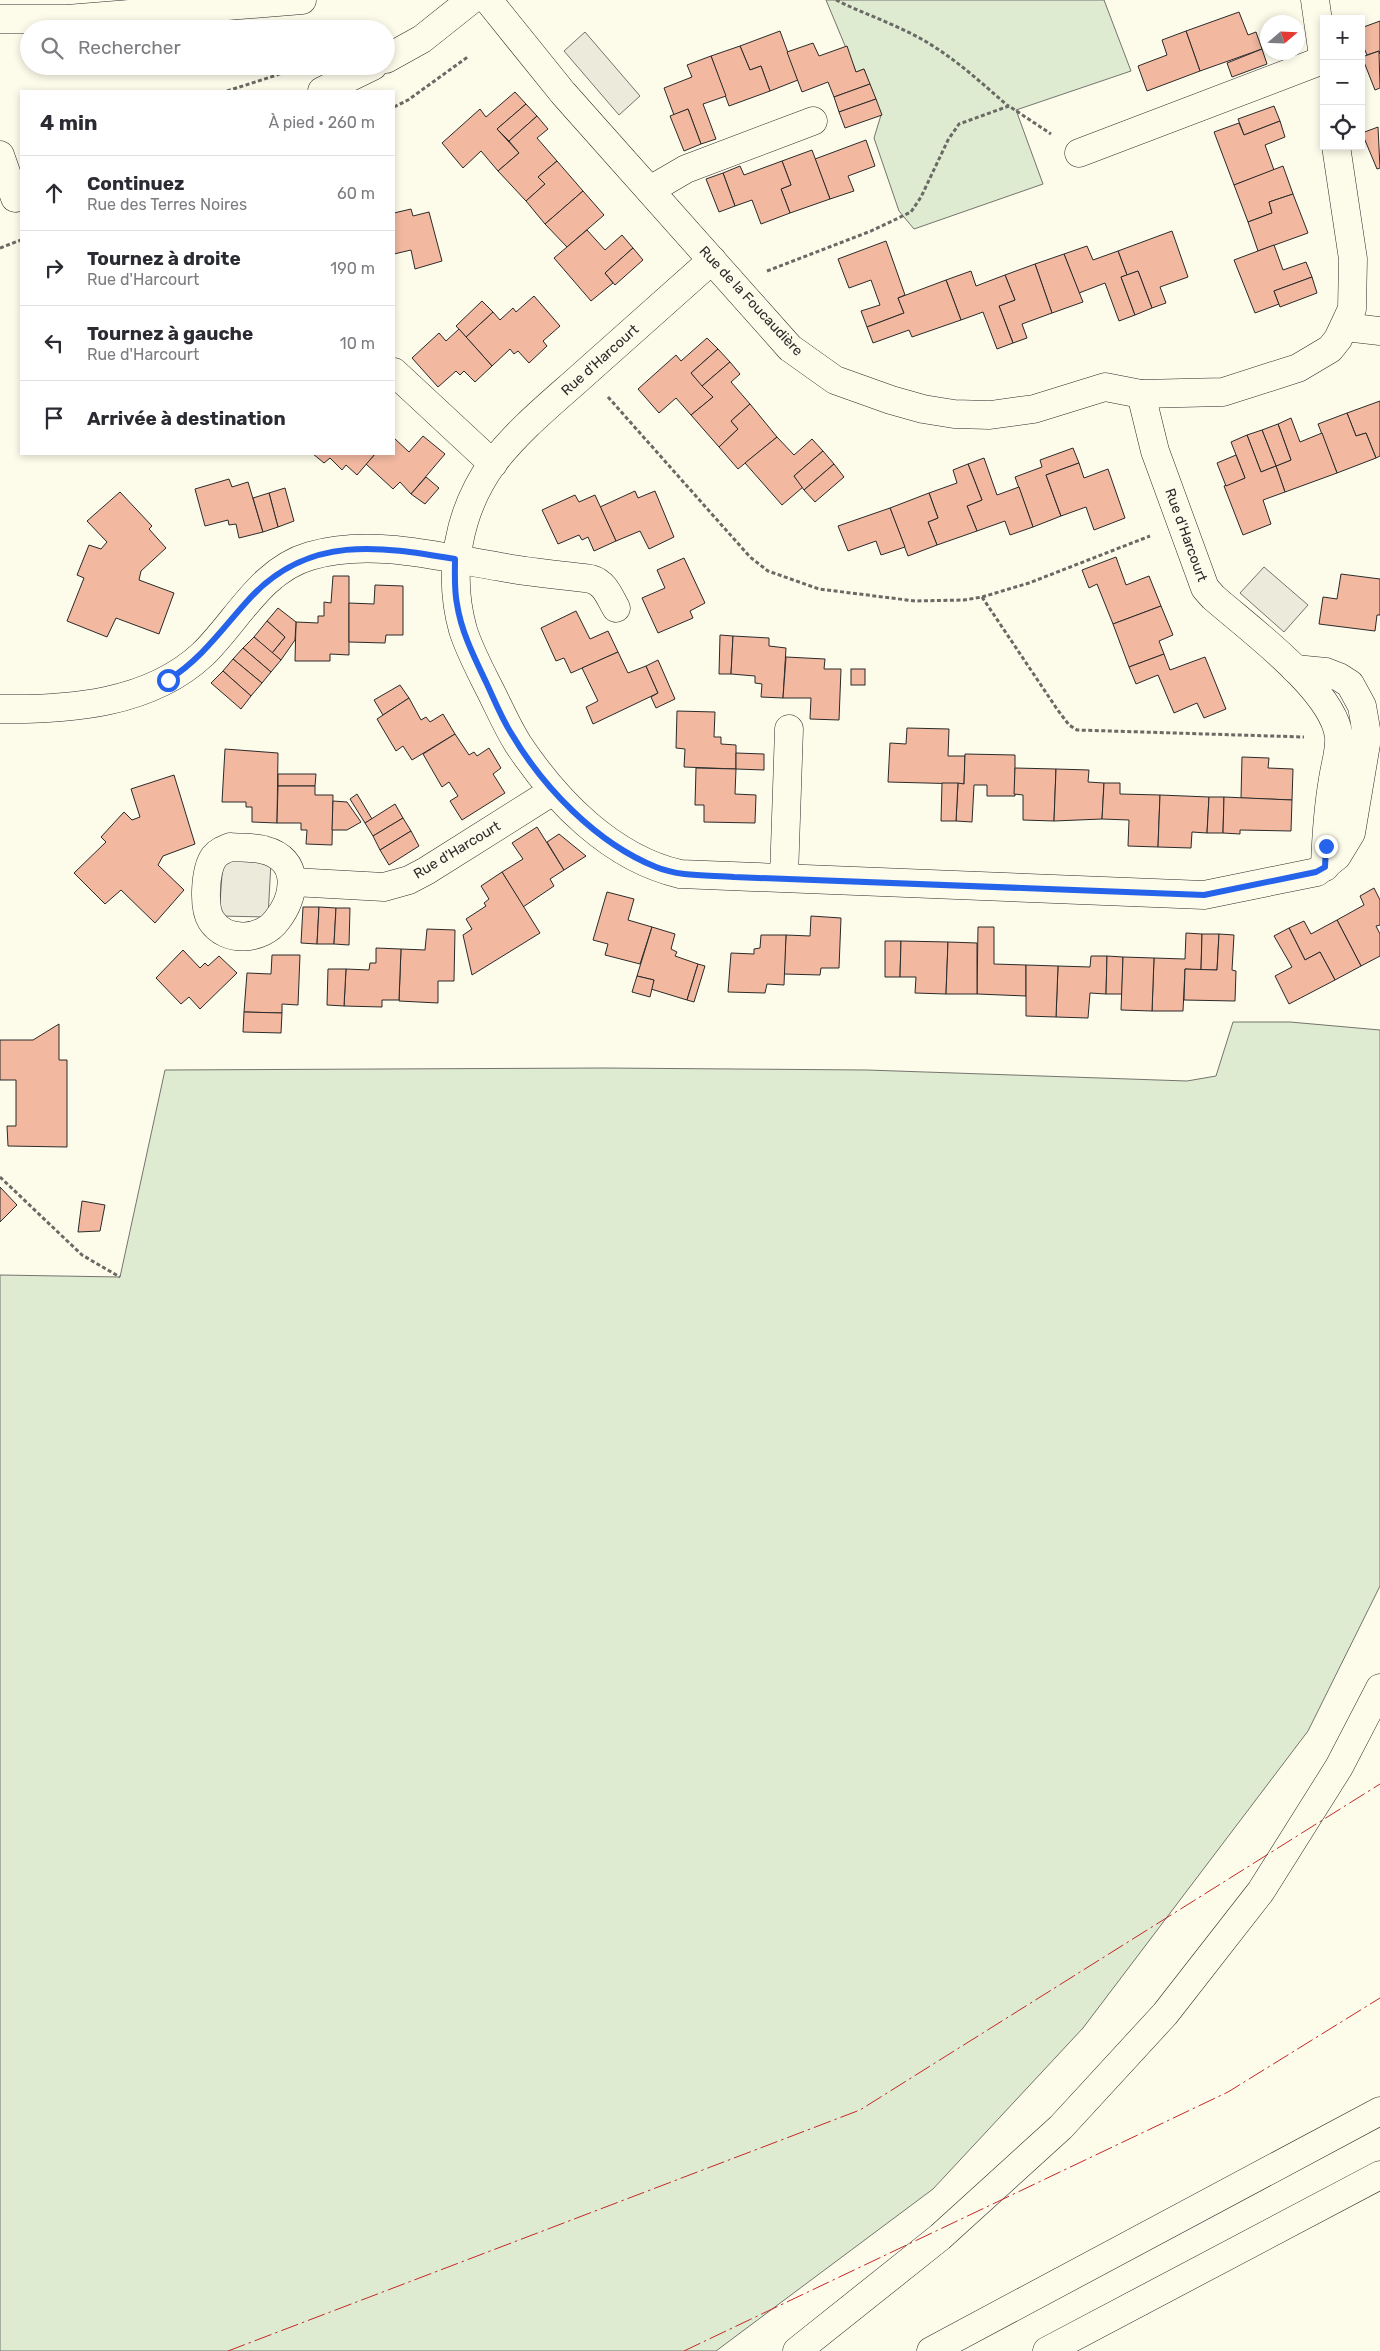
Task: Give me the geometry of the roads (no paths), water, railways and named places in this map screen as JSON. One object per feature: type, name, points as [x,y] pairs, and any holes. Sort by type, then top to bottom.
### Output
[{"type":"main road","points":[[0,19],[67,19],[302,0]]},
{"type":"main road","points":[[395,54],[422,39],[471,0]]},
{"type":"main road","name":"Rue de la Foucaudière","points":[[488,0],[563,93],[790,348],[835,380],[923,409],[954,414],[990,415],[1034,409],[1105,387],[1142,394],[1223,392],[1289,371],[1320,356],[1330,349],[1345,327],[1352,309],[1353,259],[1337,150]]},
{"type":"main road","points":[[1315,0],[1320,38]]},
{"type":"main road","points":[[1079,153],[1320,61]]},
{"type":"main road","points":[[324,90],[355,75]]},
{"type":"main road","points":[[650,190],[686,169],[813,121]]},
{"type":"main road","points":[[0,155],[12,200]]},
{"type":"main road","name":"Rue d'Harcourt","points":[[712,260],[522,430],[493,464],[468,512],[455,559],[456,603],[464,632],[511,732],[553,791],[591,826],[616,845],[658,868],[680,874],[1204,895],[1316,872],[1325,867],[1346,845],[1351,833],[1366,744],[1364,714],[1354,691],[1339,677],[1326,672],[1295,668]]},
{"type":"main road","points":[[1345,327],[1380,331]]},
{"type":"main road","points":[[395,373],[493,464]]},
{"type":"main road","name":"Rue d'Harcourt","points":[[1142,394],[1155,451],[1200,575],[1213,597],[1295,668],[1327,706],[1339,738],[1326,828],[1325,867]]},
{"type":"main road","points":[[0,709],[78,705],[124,696],[168,680],[203,653],[269,579],[309,556],[350,550],[380,550],[591,579],[599,581],[605,587],[616,608]]},
{"type":"main road","points":[[784,877],[789,729]]},
{"type":"main road","name":"Rue d'Harcourt","points":[[293,882],[384,887],[397,885],[426,871],[553,791]]},
{"type":"main road","points":[[797,2351],[940,2237],[1061,2127],[1165,2014],[1261,1891],[1339,1767],[1380,1688]]},
{"type":"main road","points":[[931,2351],[1380,2112]]},
{"type":"main road","points":[[1047,2351],[1380,2175]]}]
